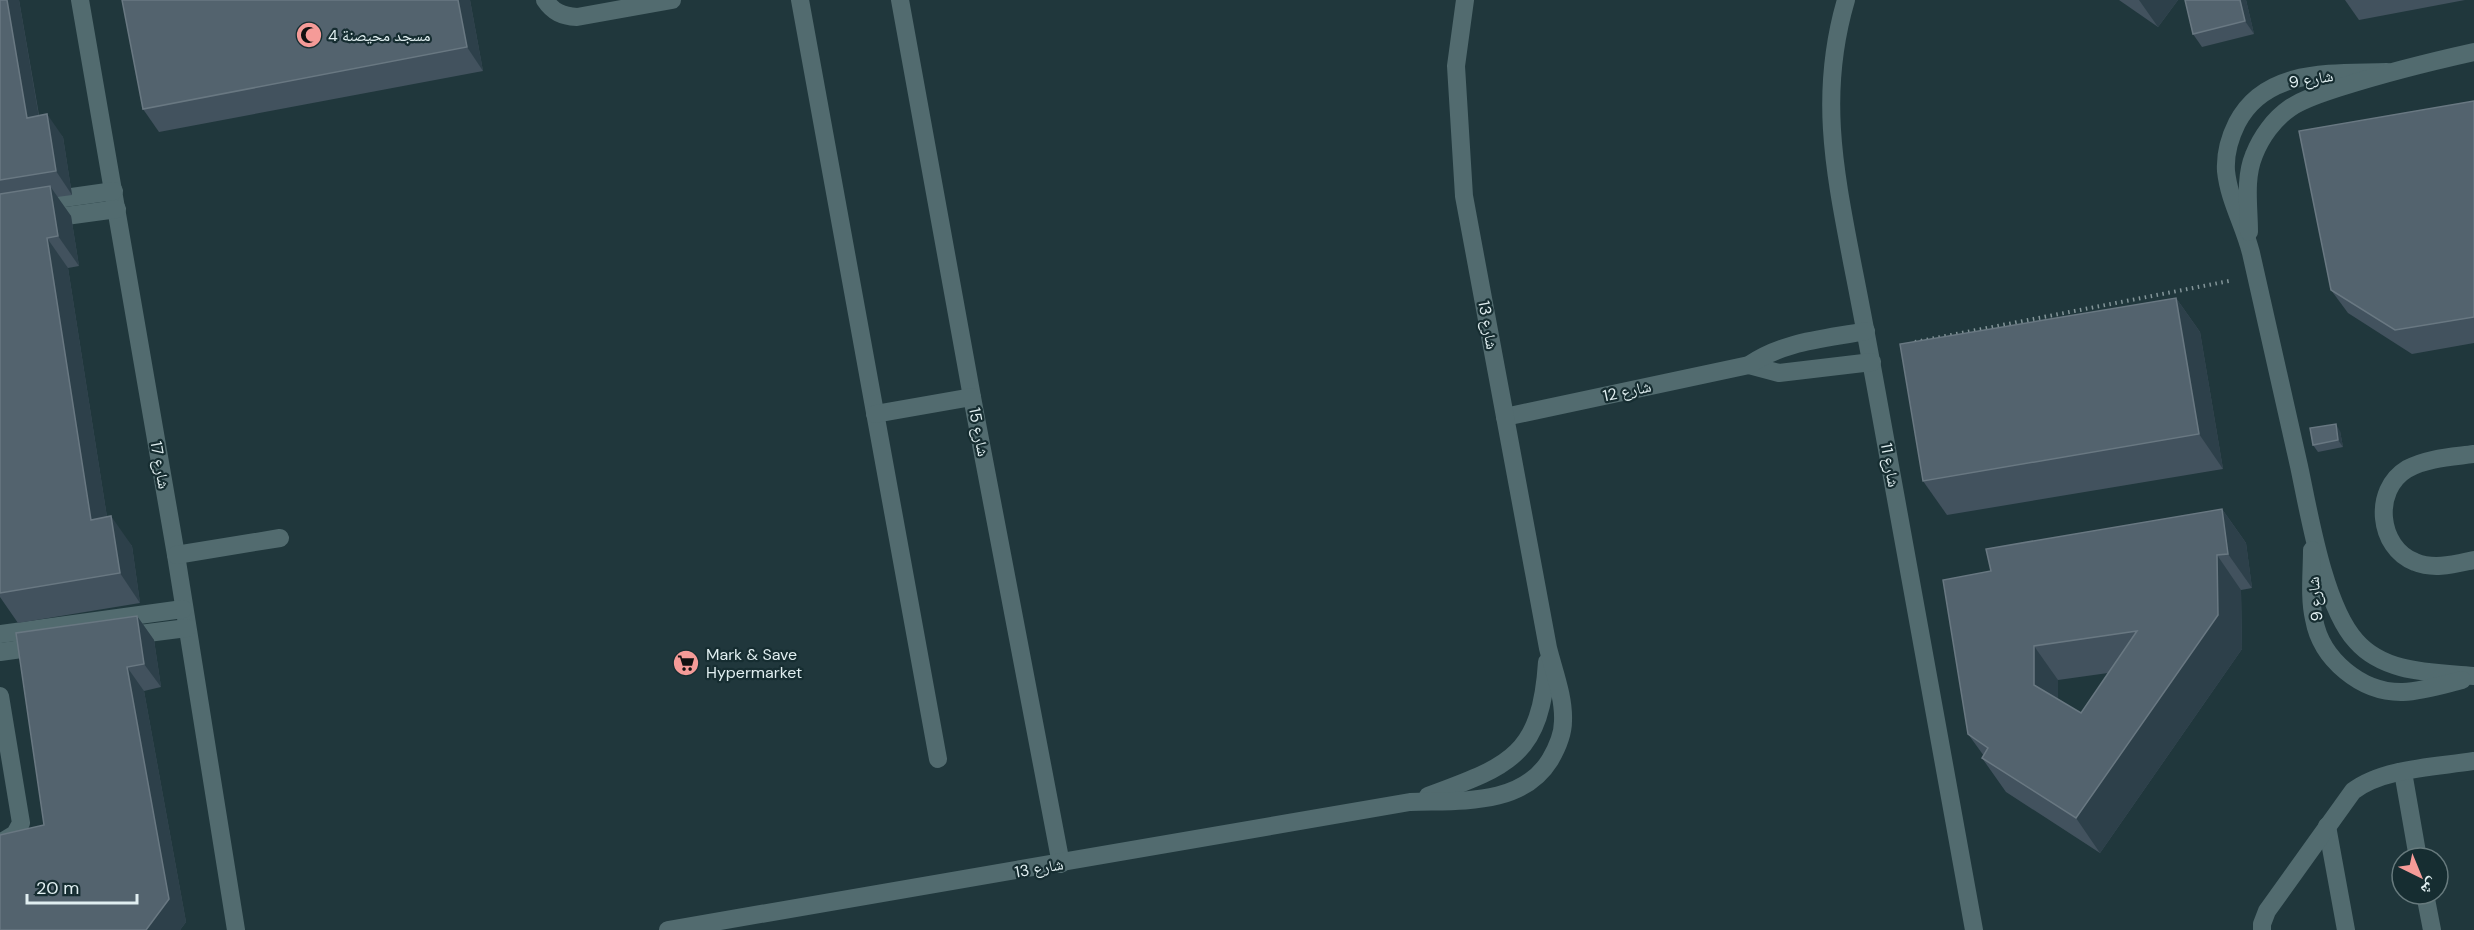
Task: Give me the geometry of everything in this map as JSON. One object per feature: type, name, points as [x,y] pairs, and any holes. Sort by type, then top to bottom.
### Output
[{"type":"street","name":"شارع 17","points":[[80,0],[176,555],[236,930]]},
{"type":"street","points":[[544,0],[554,11],[565,16],[577,17],[672,0]]},
{"type":"street","points":[[800,0],[938,759]]},
{"type":"street","name":"شارع 15","points":[[900,0],[972,397],[1061,864]]},
{"type":"street","name":"شارع 13","points":[[668,930],[1410,802],[1506,795],[1527,784],[1545,768],[1558,746],[1563,722],[1562,698],[1548,648],[1464,196],[1456,66],[1465,0]]},
{"type":"street","name":"شارع 11","points":[[1846,0],[1839,22],[1831,72],[1830,123],[1835,173],[1871,356],[1974,930]]},
{"type":"street","name":"شارع 9","points":[[2249,248],[2248,176],[2253,156],[2261,139],[2274,122],[2290,108],[2309,98],[2387,72],[2474,52]]},
{"type":"street","name":"شارع 9","points":[[2387,72],[2295,78],[2272,87],[2252,102],[2238,122],[2228,144],[2226,168],[2229,192],[2249,248],[2313,527],[2334,606],[2344,626],[2357,642],[2373,655],[2390,664],[2409,670],[2474,676]]},
{"type":"street","points":[[0,207],[114,191]]},
{"type":"street","points":[[0,225],[117,209]]},
{"type":"street","name":"شارع 12","points":[[1505,417],[1749,365],[1776,349],[1866,331]]},
{"type":"street","name":"شارع 12","points":[[1749,365],[1779,373],[1871,356]]},
{"type":"street","points":[[874,414],[972,397]]},
{"type":"street","points":[[2474,454],[2422,462],[2405,470],[2392,483],[2385,500],[2383,519],[2388,537],[2399,552],[2414,562],[2433,567],[2474,560]]},
{"type":"street","name":"شارع 9","points":[[2313,527],[2314,620],[2322,643],[2336,663],[2354,678],[2376,688],[2401,692],[2425,689],[2474,676]]},
{"type":"street","points":[[176,555],[280,538]]},
{"type":"street","points":[[0,634],[183,609]]},
{"type":"street","points":[[107,638],[187,628]]},
{"type":"street","points":[[0,652],[64,644]]},
{"type":"street","name":"شارع 13","points":[[1410,802],[1492,771],[1509,760],[1522,746],[1541,713],[1545,694],[1548,648]]},
{"type":"street","points":[[0,696],[21,823],[15,834],[0,843]]},
{"type":"street","points":[[2262,930],[2267,911],[2353,791],[2366,781],[2403,772],[2474,761]]},
{"type":"street","points":[[2403,772],[2416,846]]},
{"type":"street","points":[[2326,826],[2346,930]]},
{"type":"street","points":[[2427,906],[2432,930]]},
{"type":"path","points":[[1871,356],[2256,276]]},
{"type":"building","points":[[0,0],[7,0],[27,118],[47,114],[56,171],[0,180]]},
{"type":"building","name":"مسجد محيصنة 4","points":[[122,0],[458,0],[467,47],[143,109]]},
{"type":"building","points":[[2185,0],[2240,0],[2245,21],[2193,34]]},
{"type":"building","points":[[2474,101],[2474,317],[2395,330],[2331,290],[2299,131]]},
{"type":"building","points":[[50,186],[58,236],[47,238],[91,520],[111,516],[120,573],[0,593],[0,194]]},
{"type":"building","points":[[2176,298],[2199,434],[1923,481],[1900,344]]},
{"type":"building","points":[[2336,424],[2338,440],[2313,445],[2310,428]]},
{"type":"building","points":[[2222,509],[2228,554],[2217,555],[2218,615],[2076,818],[1982,758],[1988,748],[1968,734],[1943,580],[1991,571],[1986,549]],"holes":[[[2137,631],[2081,713],[2034,685],[2034,646]]]},
{"type":"building","points":[[137,616],[144,664],[127,667],[169,899],[146,930],[0,930],[0,835],[44,825],[16,633]]},
{"type":"place","name":"مسجد محيصنة 4","points":[[309,35]]},
{"type":"place","name":"Mark & Save Hypermarket","points":[[686,663]]}]
